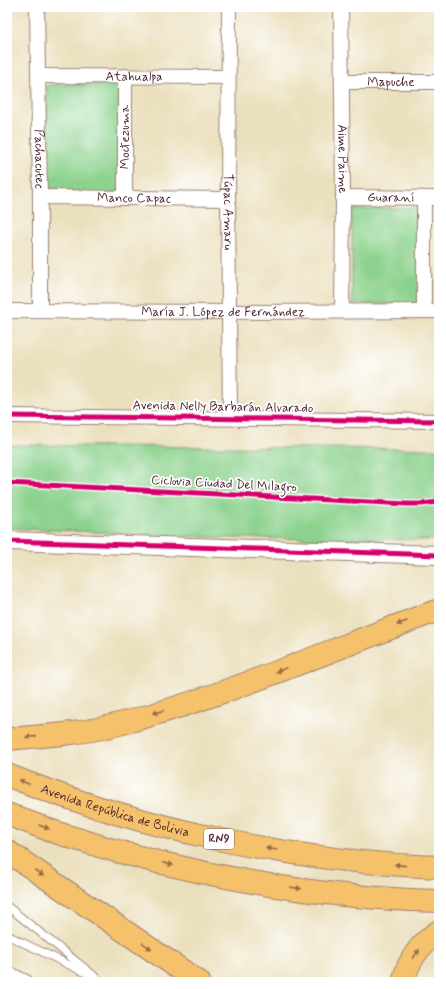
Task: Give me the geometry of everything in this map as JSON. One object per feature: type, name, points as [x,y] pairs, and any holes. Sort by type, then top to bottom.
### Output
[{"type":"main road","points":[[7,738],[51,736],[114,725],[239,686],[439,610]]},
{"type":"main road","name":"Avenida República de Bolivia","points":[[7,775],[77,801],[127,816],[198,834],[284,852],[345,860],[439,867]]},
{"type":"main road","points":[[7,814],[77,839],[203,873],[264,884],[332,893],[404,900],[439,901]]},
{"type":"main road","points":[[7,851],[198,982]]},
{"type":"main road","points":[[403,982],[405,973],[414,955],[432,936],[439,931]]},
{"type":"street","name":"Pachacutec","points":[[37,7],[39,76],[40,310]]},
{"type":"street","name":"Túpac Amaru","points":[[229,7],[228,199],[230,418]]},
{"type":"street","name":"Aime Paime","points":[[341,7],[343,197],[342,311]]},
{"type":"street","name":"Atahualpa","points":[[39,76],[228,77]]},
{"type":"street","name":"Moctezuma","points":[[124,76],[125,198]]},
{"type":"street","name":"Mapuche","points":[[342,82],[439,82]]},
{"type":"street","name":"Manco Capac","points":[[40,197],[228,199]]},
{"type":"street","name":"Guaraní","points":[[343,197],[439,198]]},
{"type":"street","points":[[424,198],[424,311]]},
{"type":"street","name":"María J. López de Fernández","points":[[7,311],[439,311]]},
{"type":"street","name":"Avenida Nelly Barbarán Alvarado","points":[[7,416],[439,421]]},
{"type":"street","points":[[7,541],[439,555]]},
{"type":"street","points":[[7,973],[26,982]]},
{"type":"lane","points":[[7,906],[101,981]]},
{"type":"lane","points":[[7,935],[101,981]]},
{"type":"green space","points":[[119,83],[119,195],[46,197],[47,85]]},
{"type":"green space","points":[[422,207],[422,304],[352,304],[352,209]]},
{"type":"green space","points":[[7,445],[439,449],[439,540],[229,538],[7,528]]},
{"type":"cycle path","points":[[7,416],[439,421]]},
{"type":"cycle path","name":"Ciclovia Ciudad Del Milagro","points":[[7,483],[407,504],[439,502]]},
{"type":"cycle path","points":[[7,541],[439,555]]}]
